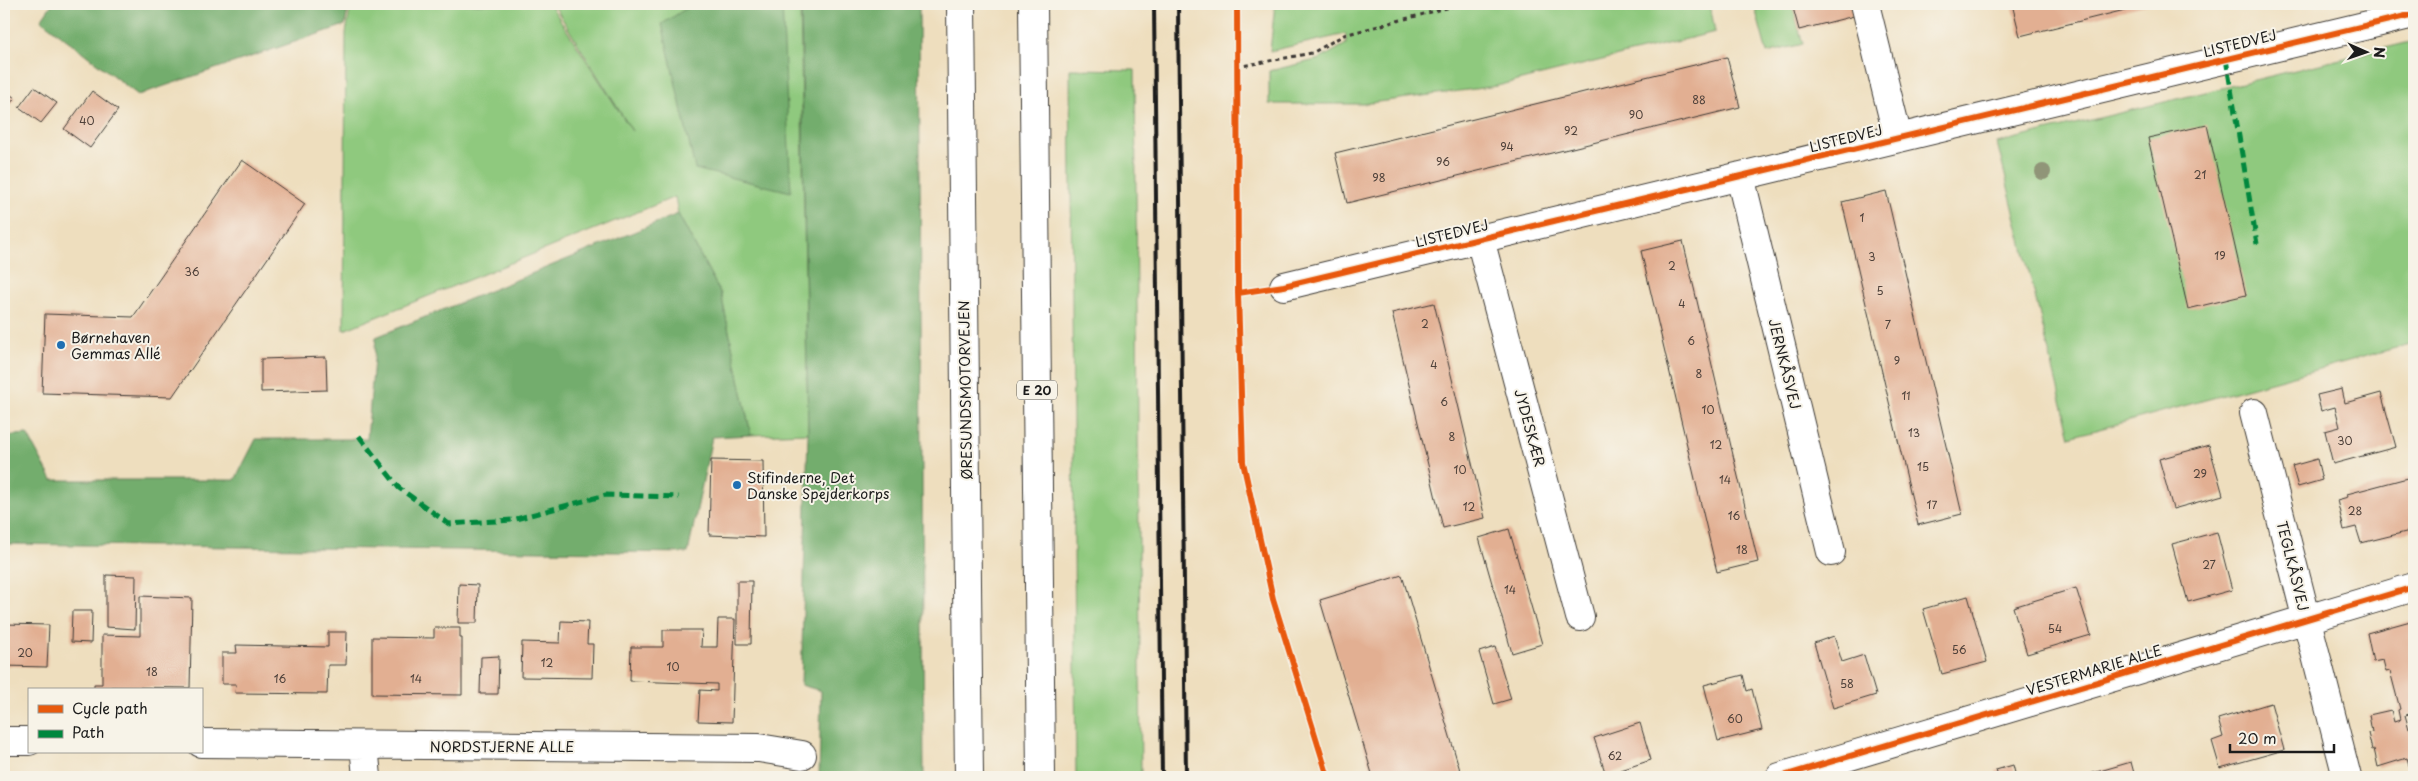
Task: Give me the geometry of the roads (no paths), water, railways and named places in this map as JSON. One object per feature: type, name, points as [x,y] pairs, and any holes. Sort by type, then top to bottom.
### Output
[{"type":"main road","name":"ØRESUNDSMOTORVEJEN","points":[[962,4],[969,777]]},
{"type":"main road","name":"E 20","points":[[1033,4],[1041,777]]},
{"type":"main road","name":"LISTEDVEJ","points":[[1865,4],[1898,138]]},
{"type":"main road","name":"LISTEDVEJ","points":[[1284,286],[2414,14]]},
{"type":"main road","name":"JERNKÅSVEJ","points":[[1740,176],[1831,552]]},
{"type":"main road","name":"JYDESKÆR","points":[[1480,239],[1580,617]]},
{"type":"main road","name":"TEGLKÅSVEJ","points":[[2254,413],[2347,777]]},
{"type":"main road","name":"VESTERMARIE ALLE","points":[[1780,777],[2414,588]]},
{"type":"main road","points":[[4,741],[28,741]]},
{"type":"main road","name":"NORDSTJERNE ALLE","points":[[202,743],[759,748],[802,755]]},
{"type":"main road","points":[[364,745],[367,777]]},
{"type":"railway","points":[[1154,4],[1162,777]]},
{"type":"railway","points":[[1178,4],[1186,777]]},
{"type":"place","name":"Børnehaven Gemmas Allé","points":[[61,345]]},
{"type":"place","name":"Stifinderne, Det Danske Spejderkorps","points":[[737,485]]}]
